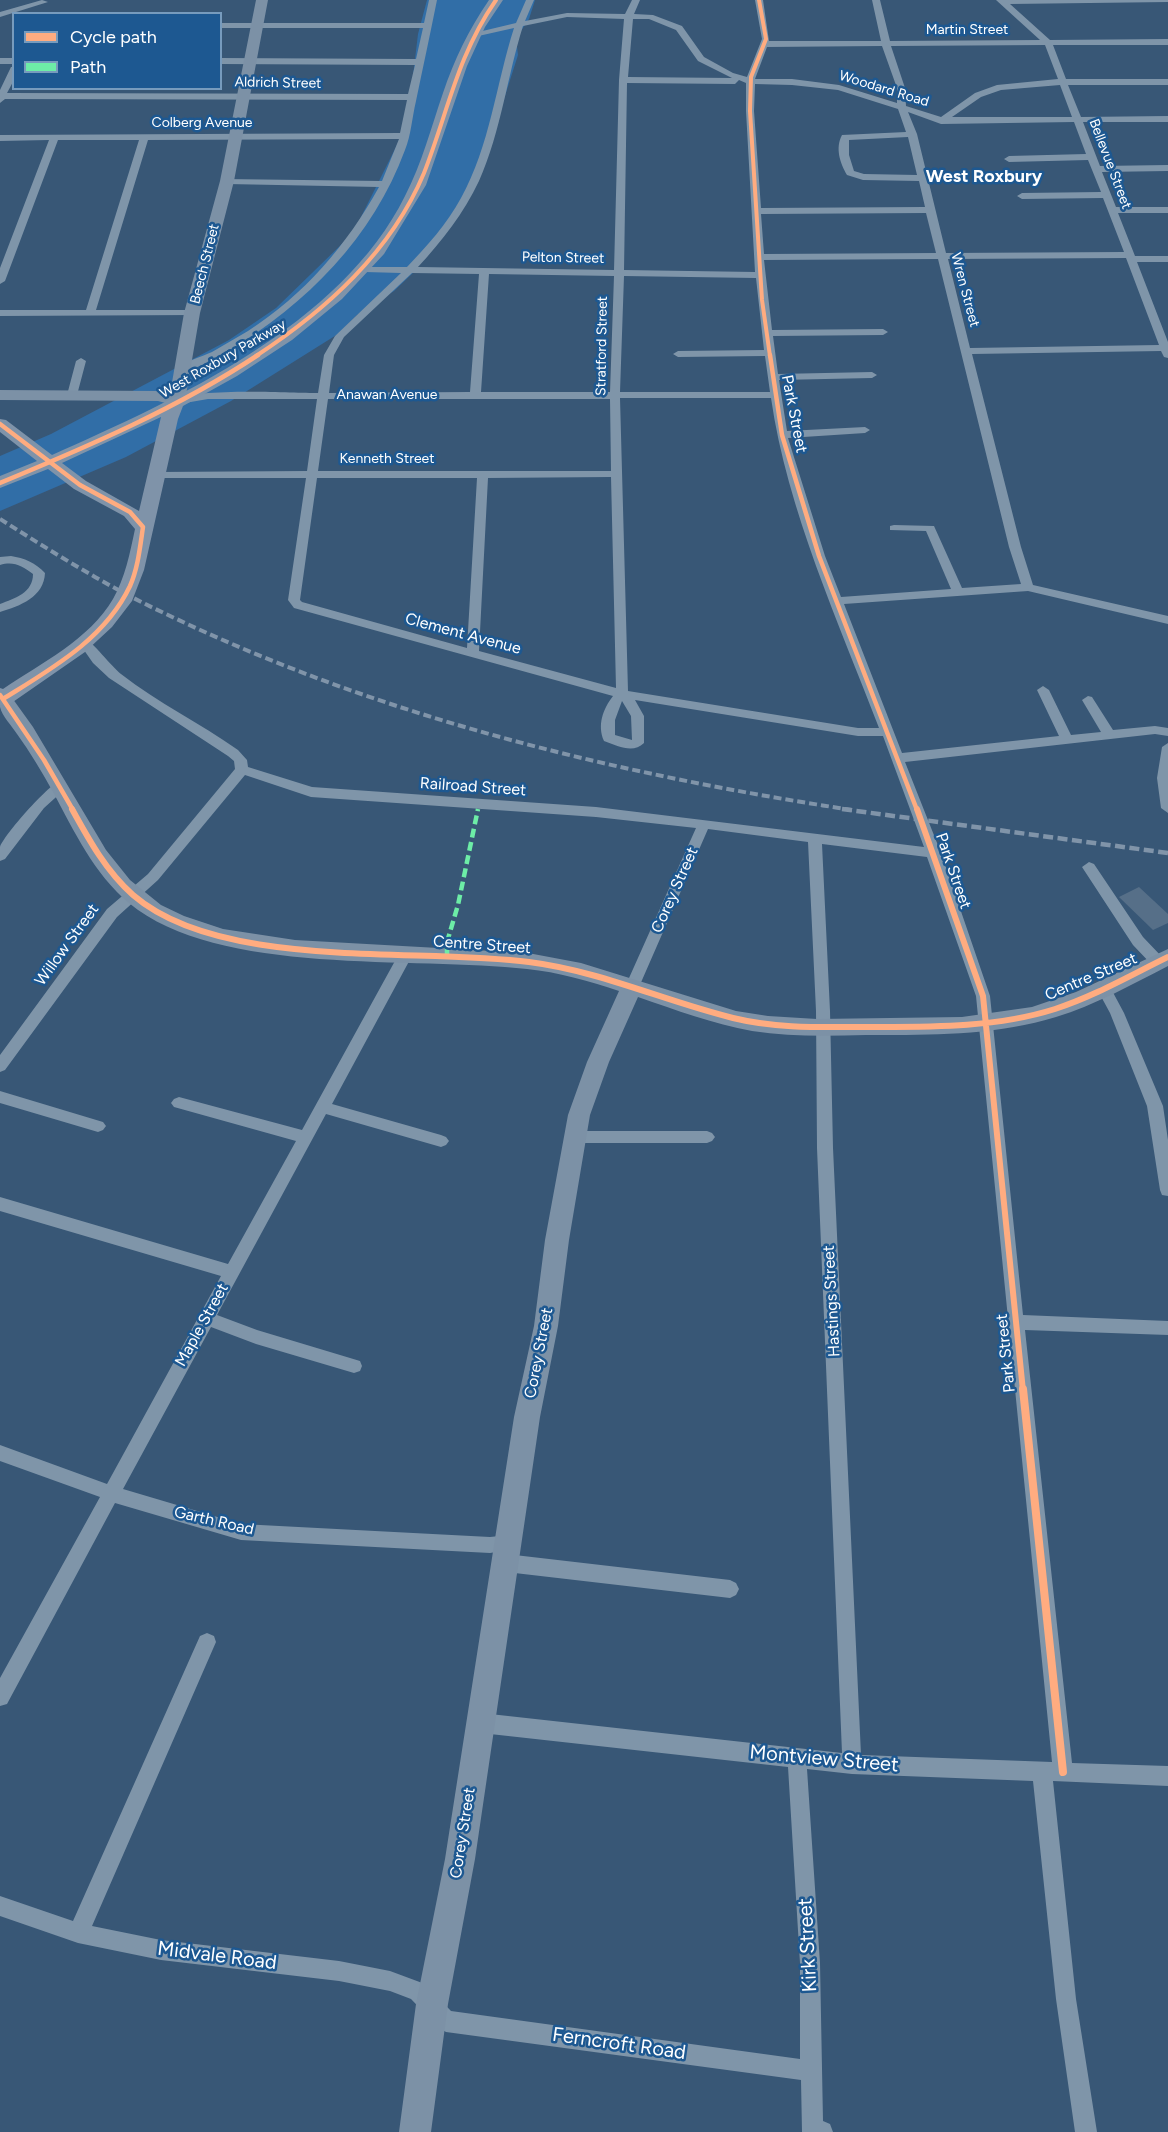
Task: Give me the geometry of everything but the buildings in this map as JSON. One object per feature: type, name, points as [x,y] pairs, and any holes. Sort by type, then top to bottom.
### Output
[{"type":"main road","name":"West Roxbury Parkway","points":[[0,483],[177,401],[276,344],[338,296],[365,269],[389,237],[416,192],[455,77],[496,0]]},
{"type":"main road","name":"Beech Street","points":[[78,648],[105,623],[125,595],[135,570],[169,419],[177,401]]},
{"type":"main road","points":[[0,423],[80,484],[130,512],[143,527]]},
{"type":"main road","points":[[1,698],[78,648]]},
{"type":"street","name":"Beech Street","points":[[177,401],[192,313],[227,182],[262,0]]},
{"type":"street","name":"West Roxbury Parkway","points":[[181,370],[236,342],[308,289],[345,250],[384,184],[404,136],[433,0]]},
{"type":"street","points":[[412,269],[447,225],[478,172],[515,39],[530,0]]},
{"type":"street","name":"Stratford Street","points":[[622,694],[615,395],[623,80],[629,15],[636,0]]},
{"type":"street","name":"Park Street","points":[[759,0],[765,44],[750,81],[761,274],[769,353],[782,435],[819,556],[924,826],[983,996],[1016,1322],[1053,1771],[1066,1999],[1086,2132]]},
{"type":"street","name":"Wren Street","points":[[876,0],[886,44],[901,88],[902,109],[915,130],[922,178],[1015,547],[1028,587]]},
{"type":"street","points":[[1001,1],[1168,0]]},
{"type":"street","points":[[0,15],[45,1]]},
{"type":"street","name":"Bellevue Street","points":[[1001,1],[1048,43],[1166,352]]},
{"type":"street","name":"Woodard Road","points":[[481,32],[567,15],[650,17],[679,28],[701,59],[715,69],[750,81],[792,82],[838,88],[943,120],[1168,120]]},
{"type":"street","points":[[222,25],[427,26]]},
{"type":"street","points":[[481,32],[515,39]]},
{"type":"street","name":"Martin Street","points":[[765,44],[1168,42]]},
{"type":"street","points":[[222,61],[421,62]]},
{"type":"street","points":[[0,97],[12,73]]},
{"type":"street","points":[[623,80],[750,81]]},
{"type":"street","points":[[922,178],[856,176],[850,173],[846,164],[843,139],[850,136],[915,130],[943,120],[971,99],[988,90],[1020,84],[1168,82]]},
{"type":"street","name":"Aldrich Street","points":[[0,97],[412,96]]},
{"type":"street","name":"Colberg Avenue","points":[[0,138],[404,136]]},
{"type":"street","points":[[0,280],[55,137]]},
{"type":"street","points":[[90,314],[144,137]]},
{"type":"street","points":[[1009,159],[1092,158]]},
{"type":"street","points":[[1096,169],[1168,168]]},
{"type":"street","points":[[227,182],[384,184]]},
{"type":"street","points":[[1022,196],[1106,195]]},
{"type":"street","points":[[758,211],[930,210]]},
{"type":"street","points":[[1112,210],[1168,210]]},
{"type":"street","points":[[760,257],[942,256],[1168,259]]},
{"type":"street","name":"Pelton Street","points":[[365,269],[761,274]]},
{"type":"street","name":"Clement Avenue","points":[[412,269],[376,303],[345,327],[336,338],[329,355],[295,588],[294,600],[298,605],[622,694],[858,732],[888,732]]},
{"type":"street","points":[[475,395],[484,270]]},
{"type":"street","points":[[308,289],[338,296]]},
{"type":"street","points":[[0,313],[192,313]]},
{"type":"street","points":[[1156,326],[1168,326]]},
{"type":"street","points":[[767,333],[883,332]]},
{"type":"street","points":[[966,351],[1166,352]]},
{"type":"street","points":[[678,354],[769,353]]},
{"type":"street","points":[[72,395],[81,360]]},
{"type":"street","points":[[773,377],[872,375]]},
{"type":"street","name":"Anawan Avenue","points":[[0,396],[158,396],[177,401],[208,396],[775,395]]},
{"type":"street","points":[[782,435],[866,430]]},
{"type":"street","points":[[473,653],[483,474]]},
{"type":"street","name":"Kenneth Street","points":[[157,475],[617,474]]},
{"type":"street","points":[[894,528],[930,528],[958,592]]},
{"type":"street","points":[[0,561],[15,559],[32,567],[39,573],[40,579],[35,590],[28,596],[0,608]]},
{"type":"street","points":[[836,601],[1028,587],[1168,620]]},
{"type":"street","points":[[78,648],[113,674],[226,747],[238,757],[242,770]]},
{"type":"street","points":[[1043,690],[1067,740]]},
{"type":"street","name":"Centre Street","points":[[1,698],[28,734],[107,867],[134,895],[181,926],[233,941],[277,947],[544,963],[743,1020],[778,1026],[823,1028],[986,1024],[1054,1009],[1104,989],[1163,960]]},
{"type":"street","points":[[1088,700],[1110,735]]},
{"type":"street","points":[[898,758],[1155,730],[1168,732]]},
{"type":"street","points":[[1168,747],[1163,769],[1162,791],[1168,808]]},
{"type":"street","name":"Railroad Street","points":[[242,770],[311,792],[585,812],[704,824]]},
{"type":"street","name":"Willow Street","points":[[0,1065],[112,913],[158,872],[242,770]]},
{"type":"street","points":[[0,856],[39,805],[60,786]]},
{"type":"street","points":[[704,824],[934,853]]},
{"type":"street","name":"Corey Street","points":[[415,2132],[432,2004],[460,1859],[527,1417],[546,1326],[557,1240],[579,1115],[591,1081],[704,824]]},
{"type":"street","name":"Hastings Street","points":[[815,838],[823,1028],[825,1148],[852,1764]]},
{"type":"street","points":[[1089,867],[1138,941],[1163,960]]},
{"type":"street","name":"Maple Street","points":[[0,1696],[406,954]]},
{"type":"street","points":[[1104,989],[1117,1013],[1155,1106],[1168,1190]]},
{"type":"street","points":[[0,1097],[98,1126]]},
{"type":"street","points":[[179,1103],[304,1137]]},
{"type":"street","points":[[321,1107],[441,1141]]},
{"type":"street","points":[[576,1137],[707,1137]]},
{"type":"street","points":[[0,1204],[231,1272]]},
{"type":"street","points":[[206,1318],[256,1337],[354,1366]]},
{"type":"street","points":[[1016,1322],[1168,1328]]},
{"type":"street","name":"Garth Road","points":[[0,1453],[110,1493],[241,1532],[490,1545],[507,1553],[730,1589]]},
{"type":"street","points":[[78,1933],[207,1642]]},
{"type":"street","name":"Montview Street","points":[[481,1723],[852,1764],[1168,1776]]},
{"type":"street","name":"Kirk Street","points":[[797,1758],[810,1963],[817,2131]]},
{"type":"street","name":"Midvale Road","points":[[0,1906],[78,1933],[161,1950],[339,1971],[390,1981],[418,1991],[432,2004]]},
{"type":"street","name":"Ferncroft Road","points":[[432,2004],[446,2020],[813,2071]]},
{"type":"shaded area","points":[[427,0],[535,0],[529,19],[516,38],[518,55],[482,168],[414,272],[394,291],[357,315],[338,334],[231,401],[126,457],[0,511],[0,456],[51,434],[229,340],[276,308],[348,238],[357,225],[398,143],[410,101],[418,34]]},
{"type":"railway","points":[[0,519],[144,604],[248,651],[416,712],[502,738],[588,760],[764,796],[852,810]]},
{"type":"railway","points":[[842,809],[1168,853]]},
{"type":"marked path","points":[[447,956],[447,942],[458,905],[478,809]]},
{"type":"cycle path","points":[[0,483],[113,434],[231,373],[286,336],[336,296],[378,251],[411,200],[425,170],[464,56],[496,0]]},
{"type":"cycle path","points":[[759,0],[766,39],[751,77],[750,111],[762,300],[782,435],[819,556],[916,806],[983,996],[1063,1772]]},
{"type":"cycle path","points":[[0,424],[80,485],[130,512],[143,527],[133,579],[120,605],[107,622],[75,651],[3,699]]},
{"type":"cycle path","points":[[0,695],[51,772],[86,835],[120,883],[151,908],[174,921],[221,937],[271,946],[481,957],[552,965],[578,970],[750,1022],[816,1027],[961,1026],[1031,1016],[1083,998],[1168,957]]},
{"type":"district","name":"West Roxbury","points":[[984,177]]}]
